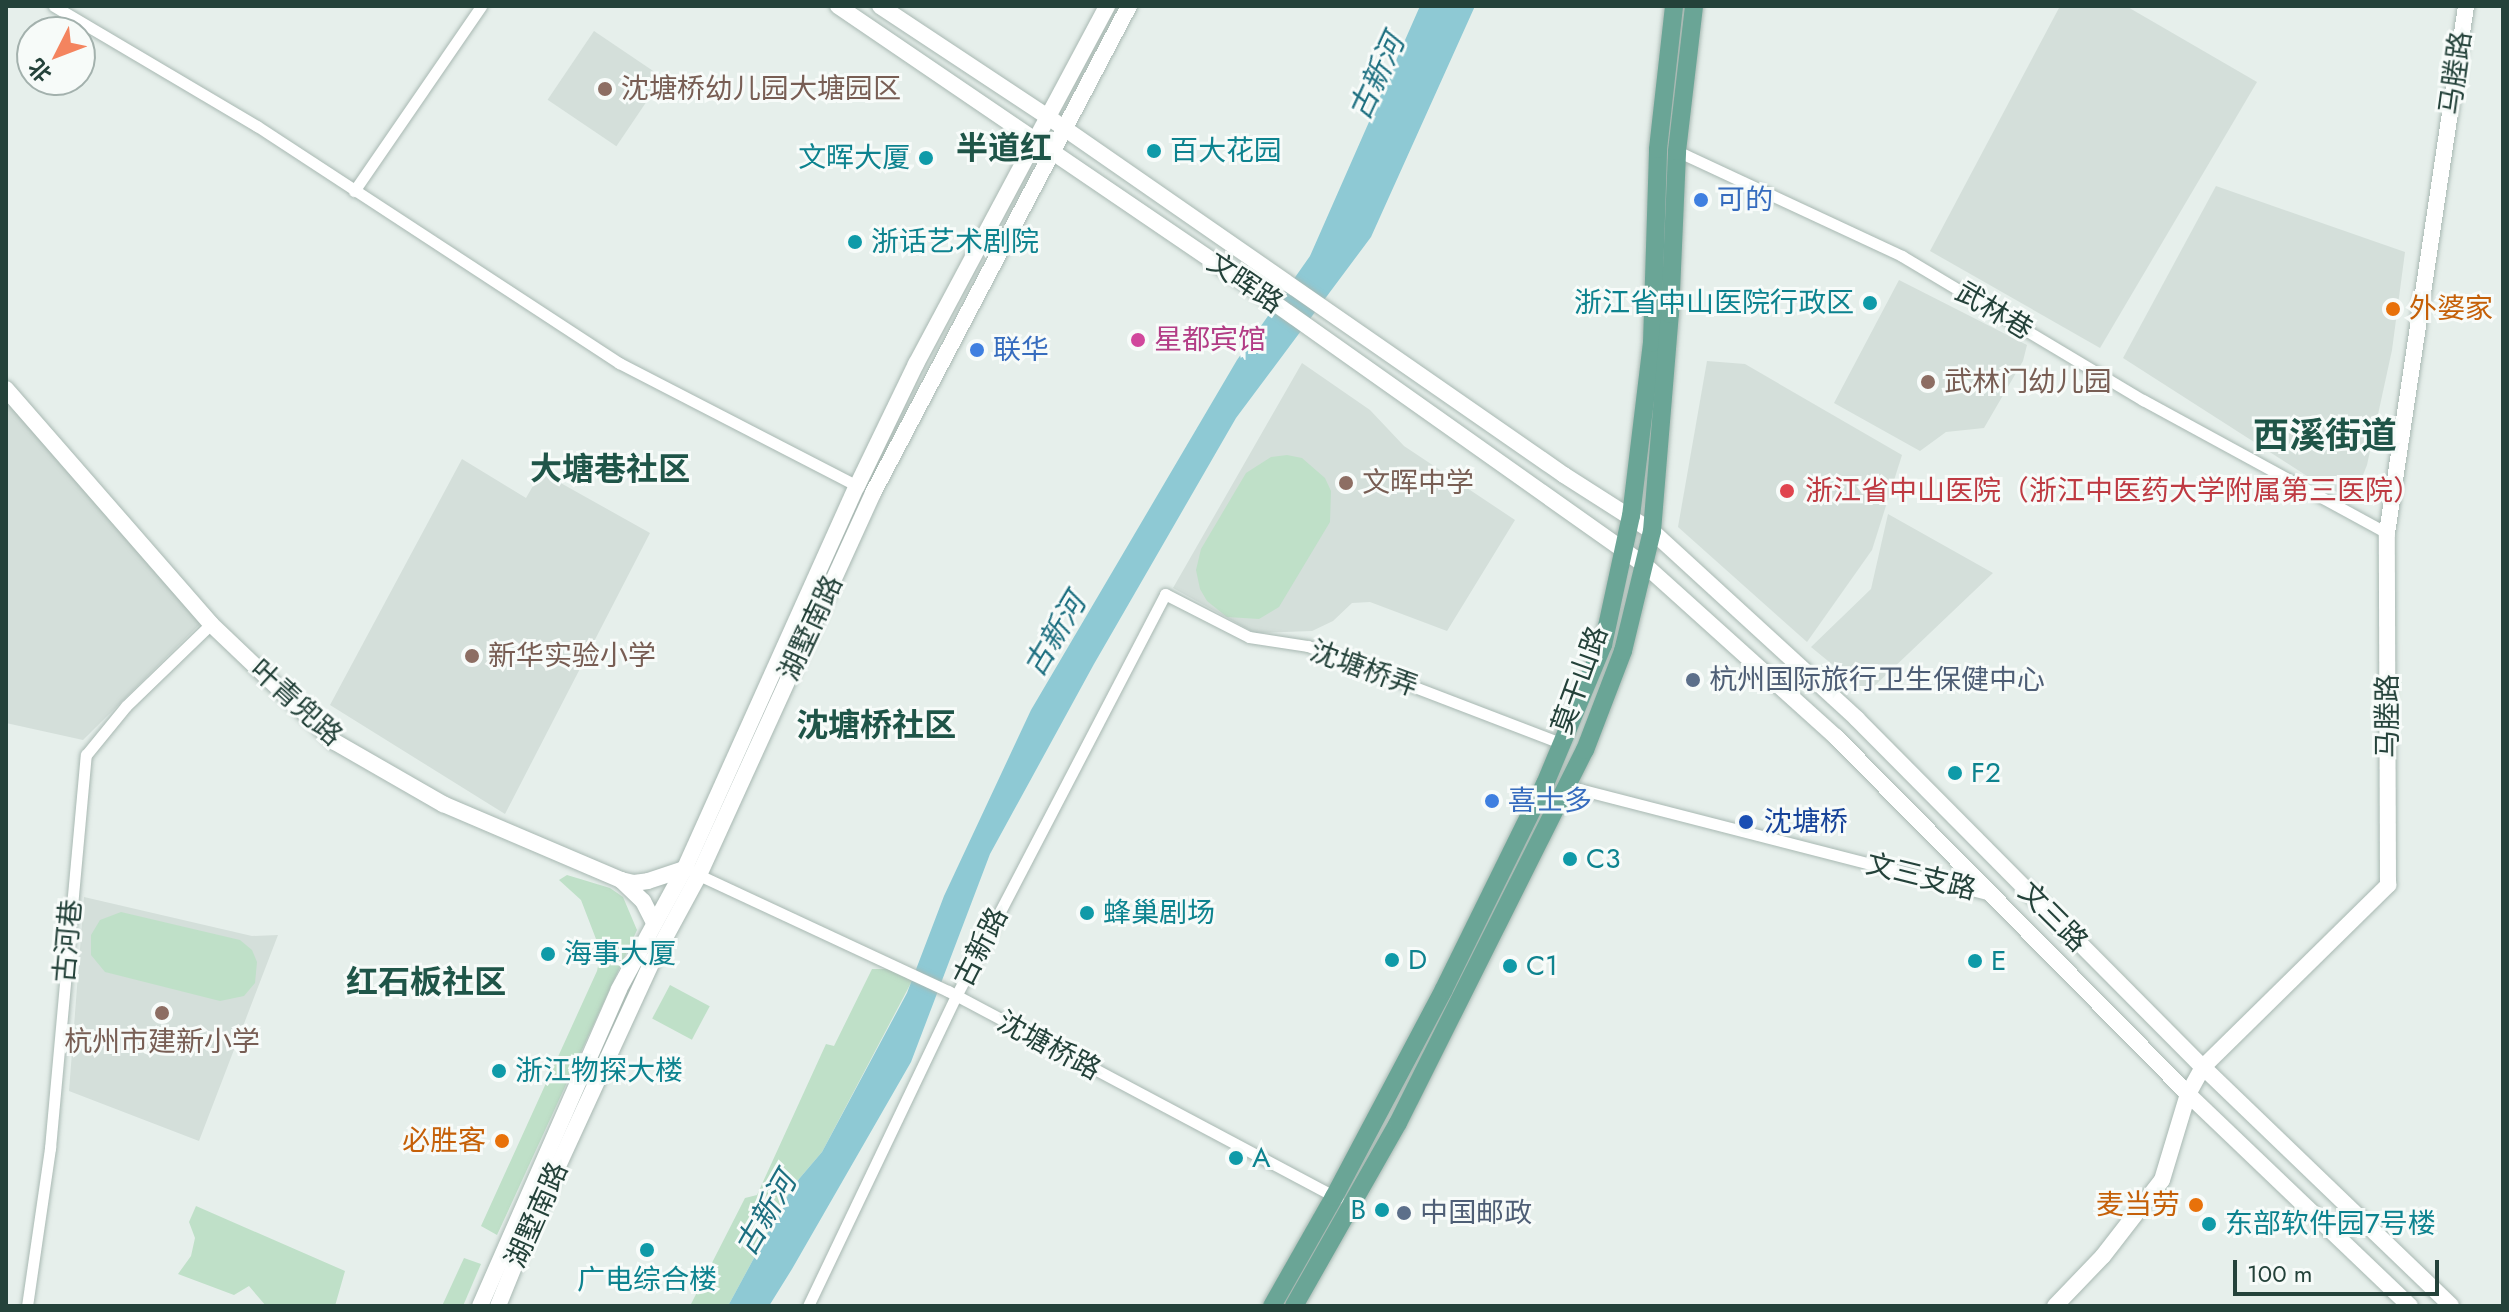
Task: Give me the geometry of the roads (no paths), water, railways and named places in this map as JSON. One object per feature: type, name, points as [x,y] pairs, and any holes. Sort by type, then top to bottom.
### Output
[{"type":"main road","name":"文晖路","points":[[838,6],[1056,151],[1646,566]]},
{"type":"main road","name":"文晖路","points":[[880,6],[1067,130],[1564,475],[1652,531]]},
{"type":"main road","name":"湖墅南路","points":[[498,1306],[530,1227],[692,871],[857,486],[916,364],[1107,6]]},
{"type":"main road","name":"湖墅南路","points":[[480,1306],[619,989],[654,923],[692,871],[873,493],[1056,151],[1129,6]]},
{"type":"main road","name":"莫干山路","points":[[1272,1306],[1334,1197],[1438,1000],[1563,744],[1603,645],[1625,553],[1652,343],[1658,149],[1674,6]]},
{"type":"main road","name":"莫干山路","points":[[1294,1306],[1398,1123],[1585,750],[1623,651],[1652,531],[1670,314],[1677,151],[1694,6]]},
{"type":"main road","name":"马塍路","points":[[2055,1306],[2103,1256],[2162,1180],[2188,1094],[2203,1067],[2388,885],[2387,533],[2466,6]]},
{"type":"main road","name":"叶青兜路","points":[[6,389],[211,624],[335,742],[443,804],[621,880],[643,901],[654,923]]},
{"type":"main road","name":"文三路","points":[[1652,531],[1857,719],[2203,1067],[2451,1306]]},
{"type":"main road","name":"文三路","points":[[1646,566],[1836,737],[2188,1094],[2410,1306]]},
{"type":"main road","points":[[621,880],[634,883],[692,871]]},
{"type":"street","points":[[54,6],[154,62],[619,363],[857,486]]},
{"type":"street","points":[[354,191],[481,6]]},
{"type":"street","name":"武林巷","points":[[1677,151],[1902,256],[2143,400],[2387,533]]},
{"type":"street","name":"沈塘桥弄","points":[[1165,594],[1249,637],[1308,646],[1563,744]]},
{"type":"street","name":"古新路","points":[[808,1306],[952,994],[1165,594]]},
{"type":"street","name":"古河巷","points":[[27,1306],[50,1148],[86,755],[126,706],[211,624]]},
{"type":"street","name":"文三支路","points":[[1567,786],[1996,896]]},
{"type":"street","name":"沈塘桥路","points":[[692,871],[905,970],[1351,1206]]},
{"type":"water","points":[[1420,6],[1475,6],[1371,237],[1236,418],[1094,664],[990,854],[911,1062],[792,1269],[769,1306],[728,1306],[793,1186],[822,1152],[907,993],[944,896],[1031,710],[1237,360],[1310,256]]},
{"type":"place","name":"沈塘桥幼儿园大塘园区","points":[[605,89]]},
{"type":"place","name":"百大花园","points":[[1154,151]]},
{"type":"place","name":"文晖大厦","points":[[926,158]]},
{"type":"place","name":"可的","points":[[1701,200]]},
{"type":"place","name":"浙话艺术剧院","points":[[855,242]]},
{"type":"place","name":"浙江省中山医院行政区","points":[[1870,303]]},
{"type":"place","name":"外婆家","points":[[2393,309]]},
{"type":"place","name":"星都宾馆","points":[[1138,340]]},
{"type":"place","name":"联华","points":[[977,350]]},
{"type":"place","name":"武林门幼儿园","points":[[1928,382]]},
{"type":"place","name":"文晖中学","points":[[1346,483]]},
{"type":"place","name":"浙江省中山医院（浙江中医药大学附属第三医院）","points":[[1787,491]]},
{"type":"place","name":"新华实验小学","points":[[472,656]]},
{"type":"place","name":"杭州国际旅行卫生保健中心","points":[[1693,680]]},
{"type":"place","name":"F2","points":[[1955,773]]},
{"type":"place","name":"喜士多","points":[[1492,801]]},
{"type":"place","name":"沈塘桥","points":[[1746,822]]},
{"type":"place","name":"C3","points":[[1570,859]]},
{"type":"place","name":"蜂巢剧场","points":[[1087,913]]},
{"type":"place","name":"海事大厦","points":[[548,954]]},
{"type":"place","name":"D","points":[[1392,960]]},
{"type":"place","name":"E","points":[[1975,961]]},
{"type":"place","name":"C1","points":[[1510,966]]},
{"type":"place","name":"杭州市建新小学","points":[[162,1013]]},
{"type":"place","name":"浙江物探大楼","points":[[499,1071]]},
{"type":"place","name":"必胜客","points":[[502,1141]]},
{"type":"place","name":"A","points":[[1236,1158]]},
{"type":"place","name":"麦当劳","points":[[2196,1205]]},
{"type":"place","name":"B","points":[[1382,1210]]},
{"type":"place","name":"中国邮政","points":[[1404,1213]]},
{"type":"place","name":"东部软件园7号楼","points":[[2209,1224]]},
{"type":"place","name":"广电综合楼","points":[[647,1250]]},
{"type":"district","name":"半道红","points":[[1004,148]]},
{"type":"district","name":"西溪街道","points":[[2325,436]]},
{"type":"district","name":"大塘巷社区","points":[[610,469]]},
{"type":"district","name":"沈塘桥社区","points":[[876,725]]},
{"type":"district","name":"红石板社区","points":[[426,982]]},
{"type":"water label","name":"古新河","points":[[1377,77]]},
{"type":"water label","name":"古新河","points":[[1055,635]]},
{"type":"water label","name":"古新河","points":[[766,1214]]}]
